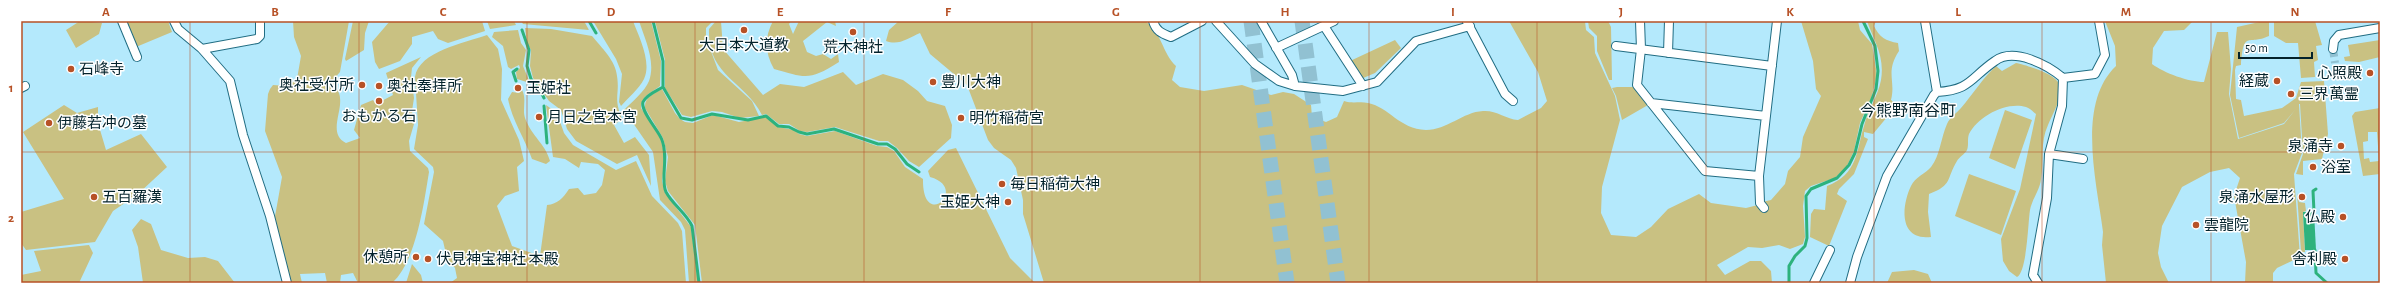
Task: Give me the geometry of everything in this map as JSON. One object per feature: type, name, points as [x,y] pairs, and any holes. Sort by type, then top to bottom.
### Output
[{"type":"street","points":[[122,21],[137,57]]},
{"type":"street","points":[[174,21],[178,29],[202,49],[230,82],[243,135],[270,216],[287,283]]},
{"type":"street","points":[[202,49],[257,39],[260,36],[260,21]]},
{"type":"street","points":[[1153,21],[1155,28],[1161,33],[1171,37],[1202,21]]},
{"type":"street","points":[[1216,21],[1255,64],[1279,81],[1295,86],[1343,91],[1377,82],[1416,41],[1468,23],[1505,94],[1513,100]]},
{"type":"street","points":[[1261,21],[1292,75],[1295,86]]},
{"type":"street","points":[[1276,48],[1334,21]]},
{"type":"street","points":[[1640,21],[1641,49],[1637,86],[1705,171],[1759,176]]},
{"type":"street","points":[[1668,53],[1669,21]]},
{"type":"street","points":[[1764,208],[1760,203],[1759,176],[1777,21]]},
{"type":"street","points":[[1850,283],[1857,257],[1887,176],[1937,92],[1925,21]]},
{"type":"street","points":[[1937,92],[1954,91],[1968,85],[1996,60],[2010,55],[2053,70],[2063,78],[2095,74],[2101,67],[2105,55],[2099,21]]},
{"type":"street","points":[[1324,26],[1363,86]]},
{"type":"street","points":[[2333,49],[2334,41],[2339,35],[2380,28]]},
{"type":"street","points":[[1616,46],[1772,66]]},
{"type":"street","points":[[2038,283],[2033,275],[2047,198],[2049,154],[2062,106],[2063,78]]},
{"type":"street","points":[[1651,103],[1766,116]]},
{"type":"street","points":[[2049,154],[2083,159]]},
{"type":"street","points":[[1814,283],[1830,250]]},
{"type":"shaded area","points":[[80,21],[102,23],[99,34],[76,48],[66,30]]},
{"type":"shaded area","points":[[127,21],[168,21],[172,32],[136,47]]},
{"type":"shaded area","points":[[293,21],[349,21],[340,72],[333,80],[340,98],[337,123],[338,134],[346,143],[360,138],[354,130],[361,105],[373,100],[376,104],[393,95],[386,73],[421,57],[412,68],[411,77],[414,98],[412,111],[414,124],[409,141],[410,151],[428,168],[429,172],[418,231],[413,247],[400,273],[392,283],[358,283],[353,273],[341,275],[340,283],[327,283],[325,273],[300,274],[302,283],[290,283],[274,222],[282,177],[265,131],[268,94],[270,89],[273,85],[287,86],[297,79],[301,56],[294,37]]},
{"type":"shaded area","points":[[353,21],[369,21],[365,33],[364,50],[346,61],[345,59]]},
{"type":"shaded area","points":[[390,21],[482,21],[485,31],[448,43],[438,39],[433,31],[412,37],[412,44],[400,61],[379,69],[375,62],[372,42]]},
{"type":"shaded area","points":[[487,21],[514,21],[516,25],[490,29]]},
{"type":"shaded area","points":[[521,21],[584,21],[589,30],[523,24]]},
{"type":"shaded area","points":[[593,21],[633,21],[644,50],[646,57],[646,72],[644,79],[621,106],[619,102],[622,74],[616,59]]},
{"type":"shaded area","points":[[639,21],[651,21],[661,61],[660,86],[643,100],[641,108],[661,139],[665,158],[662,181],[665,193],[691,227],[698,283],[689,283],[685,230],[681,222],[660,200],[653,152],[624,110],[645,89],[651,74],[649,51]]},
{"type":"shaded area","points":[[655,21],[713,21],[706,28],[706,38],[718,70],[752,101],[759,116],[740,118],[722,112],[712,111],[691,117],[682,115],[665,88],[665,60]]},
{"type":"shaded area","points":[[716,21],[721,21],[723,49],[763,95],[780,84],[804,87],[843,72],[856,85],[883,74],[903,80],[918,91],[927,101],[945,106],[952,125],[951,138],[919,167],[909,161],[888,141],[879,141],[835,127],[807,132],[800,131],[789,124],[779,124],[766,114],[762,115],[755,103],[720,68],[710,45],[709,29]]},
{"type":"shaded area","points":[[773,21],[791,21],[789,24],[793,34],[799,21],[835,21],[836,26],[827,22],[803,41],[807,52],[816,56],[823,54],[831,59],[838,54],[839,62],[821,72],[807,76],[801,76],[774,69],[767,51],[768,33]]},
{"type":"shaded area","points":[[899,21],[1145,21],[1155,31],[1171,61],[1176,66],[1172,80],[1180,87],[1204,91],[1242,85],[1271,95],[1283,92],[1294,94],[1311,105],[1312,117],[1326,122],[1337,117],[1344,101],[1365,102],[1375,105],[1408,126],[1426,130],[1441,127],[1476,112],[1488,111],[1518,120],[1541,108],[1547,101],[1538,72],[1509,21],[1585,21],[1586,30],[1594,37],[1595,53],[1615,96],[1620,120],[1602,187],[1601,213],[1611,235],[1636,237],[1651,227],[1668,209],[1699,194],[1711,203],[1746,208],[1771,200],[1785,184],[1788,171],[1800,157],[1803,137],[1821,96],[1816,89],[1813,61],[1801,21],[1858,21],[1860,30],[1872,44],[1877,75],[1872,96],[1860,123],[1854,151],[1847,166],[1835,178],[1811,186],[1805,191],[1803,206],[1805,237],[1803,244],[1790,249],[1779,245],[1762,248],[1748,247],[1717,265],[1725,275],[1750,261],[1761,261],[1771,271],[1772,283],[1044,283],[1023,214],[1023,200],[1016,168],[1011,160],[994,148],[988,140],[967,85],[930,54],[920,33],[895,43],[886,41],[889,30]]},
{"type":"shaded area","points":[[1588,21],[1608,21],[1611,27],[1612,80],[1609,80],[1597,51],[1597,36],[1589,28]]},
{"type":"shaded area","points":[[1867,21],[1876,21],[1874,26],[1881,36],[1886,40],[1898,43],[1899,51],[1895,58],[1892,71],[1891,100],[1897,105],[1873,134],[1864,132],[1864,137],[1868,139],[1854,174],[1839,189],[1837,194],[1847,201],[1829,246],[1810,237],[1811,214],[1814,209],[1825,210],[1827,186],[1837,181],[1850,169],[1857,153],[1866,120],[1878,92],[1881,80],[1882,71],[1880,56]]},
{"type":"shaded area","points":[[2105,21],[2193,21],[2184,30],[2164,31],[2153,48],[2152,64],[2163,71],[2198,82],[2204,82],[2217,32],[2228,32],[2231,69],[2229,94],[2238,139],[2284,124],[2295,110],[2284,123],[2239,138],[2230,95],[2237,27],[2264,21],[2269,22],[2269,36],[2245,43],[2241,65],[2236,66],[2236,99],[2241,100],[2244,116],[2282,108],[2296,98],[2301,82],[2324,81],[2328,134],[2322,159],[2303,161],[2303,175],[2296,174],[2303,154],[2299,104],[2302,153],[2294,174],[2300,257],[2277,268],[2273,273],[2273,283],[2245,283],[2246,262],[2234,196],[2240,178],[2229,168],[2210,172],[2182,187],[2162,226],[2158,253],[2161,267],[2169,283],[2106,283],[2102,245],[2103,232],[2092,145],[2096,101],[2104,82],[2116,66],[2115,46]]},
{"type":"shaded area","points":[[2274,21],[2315,21],[2322,45],[2316,46],[2318,60],[2314,62],[2315,77],[2301,78],[2298,43],[2286,43],[2274,36]]},
{"type":"shaded area","points":[[525,28],[551,29],[592,36],[604,50],[614,65],[617,76],[617,101],[622,119],[614,125],[624,143],[635,137],[649,155],[651,186],[637,155],[617,164],[576,141],[567,129],[561,110],[549,101],[533,78],[530,66],[531,50],[527,43]]},
{"type":"shaded area","points":[[518,30],[521,43],[526,50],[523,66],[530,83],[517,79],[516,72],[520,68],[519,65],[511,69],[508,67],[503,46],[492,37],[494,32]]},
{"type":"shaded area","points":[[487,35],[498,49],[502,69],[501,100],[519,140],[524,161],[517,167],[519,191],[505,196],[497,206],[512,246],[540,256],[547,205],[560,200],[569,189],[578,188],[584,195],[596,193],[602,185],[605,170],[598,164],[581,162],[579,168],[565,159],[553,157],[546,105],[557,113],[564,133],[573,145],[616,170],[636,161],[652,196],[678,223],[682,231],[686,283],[450,283],[457,278],[455,268],[447,258],[443,241],[424,224],[434,172],[433,167],[414,149],[418,125],[415,77],[418,68],[434,54],[444,49]]},
{"type":"shaded area","points":[[1395,40],[1401,48],[1375,73],[1361,79],[1350,61]]},
{"type":"shaded area","points":[[2380,40],[2380,57],[2359,62],[2345,61],[2344,57],[2350,56],[2348,45]]},
{"type":"shaded area","points":[[2016,63],[2047,73],[2057,80],[2060,89],[2059,100],[2044,138],[2040,183],[2030,210],[2025,257],[2023,266],[2017,277],[2009,271],[2003,261],[2001,239],[2020,189],[2036,114],[2029,108],[2010,106],[2002,108],[1986,116],[1973,127],[1968,136],[1967,150],[1957,161],[1948,181],[1942,188],[1929,194],[1928,212],[1931,237],[1921,237],[1913,234],[1905,221],[1904,212],[1905,203],[1911,186],[1915,180],[1934,163],[1945,129],[1950,119],[1996,66],[2002,71]]},
{"type":"shaded area","points":[[1636,87],[1648,105],[1622,120],[1616,96],[1612,88]]},
{"type":"shaded area","points":[[662,89],[675,113],[685,122],[693,123],[713,115],[739,122],[766,117],[778,127],[794,130],[799,134],[807,136],[835,131],[877,146],[887,147],[894,151],[905,167],[923,179],[925,195],[929,203],[935,205],[941,202],[945,196],[946,189],[941,182],[930,177],[928,171],[948,150],[956,148],[1010,258],[1035,283],[702,283],[695,225],[668,191],[665,181],[668,157],[663,138],[645,108],[648,98]]},
{"type":"shaded area","points":[[522,90],[524,97],[525,118],[531,130],[542,144],[548,155],[550,161],[546,164],[532,159],[510,107],[508,99],[512,92],[519,93]]},
{"type":"shaded area","points":[[64,105],[77,113],[98,107],[98,123],[106,150],[141,134],[167,167],[138,194],[113,211],[95,242],[26,250],[21,243],[21,212],[64,199],[23,132]]},
{"type":"shaded area","points":[[2380,108],[2380,174],[2363,176],[2352,116],[2355,112]],"holes":[[[2368,132],[2377,132],[2379,161],[2370,162],[2369,158],[2364,159],[2363,142],[2368,141]]]},
{"type":"shaded area","points":[[2005,110],[2032,120],[2015,169],[1989,158]]},
{"type":"shaded area","points":[[1969,174],[2016,191],[2001,235],[1955,216]]},
{"type":"shaded area","points":[[2297,193],[2299,202],[2305,203],[2306,211],[2303,212],[2305,252],[2301,252]]},
{"type":"shaded area","points":[[2303,212],[2314,212],[2316,250],[2305,250]]},
{"type":"shaded area","points":[[141,219],[151,224],[161,250],[188,258],[205,257],[218,261],[235,283],[143,283],[138,247],[132,230]]},
{"type":"shaded area","points":[[89,245],[93,253],[79,283],[21,283],[21,275],[41,271],[34,251]]},
{"type":"shaded area","points":[[412,264],[421,275],[423,283],[406,283]]},
{"type":"shaded area","points":[[1914,270],[1928,274],[1932,283],[1887,283],[1892,272]]},
{"type":"waterway","points":[[589,21],[596,33]]},
{"type":"waterway","points":[[653,21],[663,61],[663,87],[681,118],[692,120],[712,114],[748,120],[766,116],[778,126],[789,127],[807,134],[834,129],[878,144],[887,144],[895,149],[907,164],[919,172]]},
{"type":"waterway","points":[[1789,283],[1789,266],[1795,256],[1805,246],[1807,238],[1806,196],[1811,189],[1837,178],[1849,165],[1855,153],[1862,124],[1876,89],[1878,71],[1875,46],[1863,21]]},
{"type":"waterway","points":[[522,30],[529,50],[527,66],[531,79],[540,90],[544,98]]},
{"type":"waterway","points":[[516,81],[513,72],[517,69]]},
{"type":"waterway","points":[[663,87],[646,97],[643,102],[643,106],[647,116],[660,136],[664,147],[664,187],[666,192],[692,226],[699,283]]},
{"type":"waterway","points":[[544,106],[547,143]]},
{"type":"waterway","points":[[2314,212],[2313,191],[2316,189]]},
{"type":"waterway","points":[[2315,250],[2316,273],[2327,283]]},
{"type":"tunnel","points":[[1251,21],[1287,283]]},
{"type":"tunnel","points":[[1302,21],[1338,283]]},
{"type":"tunnel","points":[[2333,49],[2335,63]]},
{"type":"place","name":"大日本大道教","points":[[744,30]]},
{"type":"place","name":"荒木神社","points":[[853,32]]},
{"type":"place","name":"石峰寺","points":[[71,69]]},
{"type":"place","name":"心照殿","points":[[2370,73]]},
{"type":"place","name":"経蔵","points":[[2277,81]]},
{"type":"place","name":"豊川大神","points":[[933,82]]},
{"type":"place","name":"奥社受付所","points":[[362,85]]},
{"type":"place","name":"奥社奉拝所","points":[[379,86]]},
{"type":"place","name":"玉姫社","points":[[518,88]]},
{"type":"place","name":"三界萬霊","points":[[2291,94]]},
{"type":"place","name":"おもかる石","points":[[379,101]]},
{"type":"place","name":"月日之宮本宮","points":[[539,117]]},
{"type":"place","name":"明竹稲荷宮","points":[[961,118]]},
{"type":"place","name":"伊藤若冲の墓","points":[[49,123]]},
{"type":"place","name":"泉涌寺","points":[[2341,146]]},
{"type":"place","name":"浴室","points":[[2313,167]]},
{"type":"place","name":"毎日稲荷大神","points":[[1002,184]]},
{"type":"place","name":"五百羅漢","points":[[94,197]]},
{"type":"place","name":"泉涌水屋形","points":[[2302,197]]},
{"type":"place","name":"玉姫大神","points":[[1008,202]]},
{"type":"place","name":"仏殿","points":[[2343,217]]},
{"type":"place","name":"雲龍院","points":[[2196,225]]},
{"type":"place","name":"休憩所","points":[[416,257]]},
{"type":"place","name":"伏見神宝神社 本殿","points":[[428,259]]},
{"type":"place","name":"舎利殿","points":[[2345,259]]},
{"type":"district","name":"今熊野南谷町","points":[[1908,110]]}]
